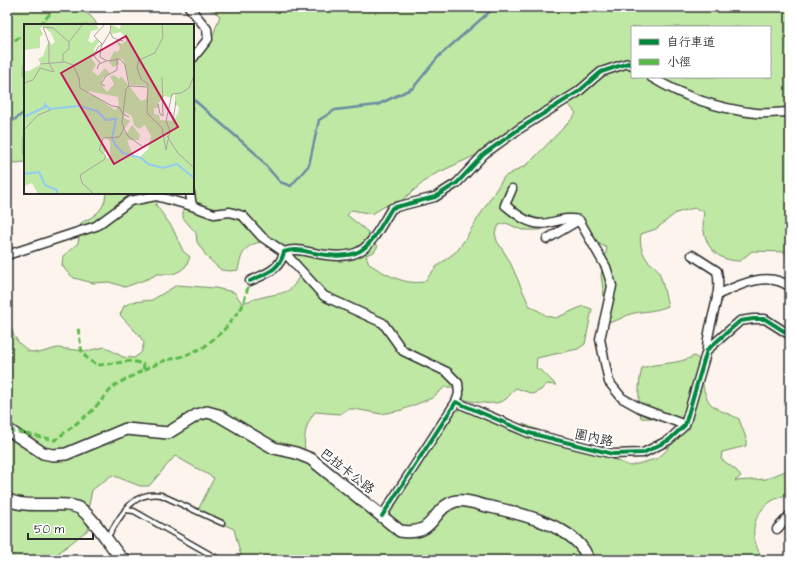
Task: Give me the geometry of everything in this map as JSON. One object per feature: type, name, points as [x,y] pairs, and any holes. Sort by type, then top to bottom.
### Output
[{"type":"main road","name":"巴拉卡公路","points":[[7,429],[42,453],[53,455],[66,454],[126,429],[168,433],[197,415],[207,412],[218,415],[274,448],[296,453],[311,459],[400,531],[414,533],[426,528],[443,509],[456,501],[468,502],[514,512],[552,525],[570,537],[586,552],[588,560]]},
{"type":"main road","points":[[7,499],[12,502],[29,505],[69,505],[82,509],[121,558],[126,560]]},
{"type":"street","points":[[189,7],[207,29],[208,39],[194,57]]},
{"type":"street","points":[[284,252],[293,249],[336,257],[358,253],[371,243],[392,208],[435,197],[457,183],[484,154],[519,129],[578,92],[601,72],[628,62],[631,64]]},
{"type":"street","points":[[653,78],[666,86],[701,101],[756,113],[790,112]]},
{"type":"street","points":[[512,189],[505,205],[524,220],[545,224],[570,218],[579,220],[606,266],[612,286],[600,339],[609,382],[622,398],[640,408],[685,425],[707,350],[707,340],[719,283],[717,271],[692,255]]},
{"type":"street","points":[[190,194],[192,206]]},
{"type":"street","points":[[7,255],[96,226],[130,200],[156,196],[214,214],[230,212],[243,216],[262,237],[284,252],[324,296],[383,323],[402,351],[447,372],[458,383],[459,394],[456,402],[382,516]]},
{"type":"street","points":[[547,239],[579,220]]},
{"type":"street","points":[[250,281],[276,269],[282,261],[284,252]]},
{"type":"street","points":[[717,295],[747,281],[772,280],[790,287]]},
{"type":"street","points":[[707,350],[740,321],[765,319],[790,335]]},
{"type":"street","name":"圍內路","points":[[456,402],[529,433],[613,454],[642,453],[669,440],[685,425]]},
{"type":"street","points":[[777,529],[790,515]]},
{"type":"lane","points":[[106,540],[125,510],[140,496],[151,494],[161,496],[222,523]]},
{"type":"lane","points":[[125,510],[134,511],[220,560]]},
{"type":"green space","points":[[7,7],[52,7],[58,10],[76,11],[87,14],[96,24],[24,24],[24,162],[16,163],[7,161]]},
{"type":"green space","points":[[192,7],[790,7],[790,282],[786,252],[752,251],[740,261],[721,257],[714,252],[709,246],[704,230],[704,211],[694,208],[676,213],[656,229],[641,234],[640,241],[644,255],[659,272],[668,306],[656,310],[634,313],[610,322],[605,304],[601,275],[607,248],[592,240],[571,222],[555,223],[540,230],[522,230],[506,223],[499,225],[495,233],[497,241],[509,260],[529,305],[547,316],[556,318],[583,306],[592,309],[585,344],[578,349],[537,358],[536,368],[543,372],[556,385],[546,384],[541,390],[533,394],[516,388],[506,399],[497,403],[465,400],[453,387],[445,387],[432,398],[402,410],[381,414],[355,409],[348,409],[340,414],[315,412],[308,424],[305,436],[306,463],[334,481],[383,523],[445,419],[452,412],[461,409],[470,410],[485,420],[503,425],[523,424],[630,466],[656,459],[664,453],[683,430],[684,421],[673,415],[641,418],[639,393],[642,368],[682,361],[694,356],[702,361],[704,391],[709,402],[716,408],[739,419],[746,438],[746,446],[722,452],[721,459],[736,470],[741,476],[735,481],[766,479],[790,469],[790,493],[770,502],[763,508],[755,522],[754,537],[759,552],[764,560],[242,560],[234,529],[197,512],[214,478],[175,456],[149,486],[140,486],[112,475],[92,490],[87,515],[89,529],[57,554],[57,560],[7,560],[7,315],[14,336],[28,351],[39,353],[57,348],[86,351],[105,347],[123,357],[134,358],[141,353],[144,343],[139,335],[120,315],[124,306],[132,302],[152,300],[177,285],[215,288],[234,292],[242,303],[279,294],[292,288],[301,272],[262,242],[252,245],[245,251],[242,255],[238,270],[221,270],[207,257],[197,242],[196,233],[183,218],[183,209],[188,194],[194,194],[194,48],[211,41],[220,16],[212,10]],"holes":[[[556,97],[565,101],[576,113],[571,120],[528,164],[504,177],[458,250],[436,267],[424,282],[409,282],[395,278],[369,264],[366,255],[374,252],[378,246],[371,240],[368,232],[347,215],[352,210],[372,214],[387,205],[395,206],[431,176],[515,137]]]},
{"type":"green space","points":[[106,194],[162,194],[159,196],[156,205],[172,227],[183,251],[190,257],[186,266],[173,274],[157,274],[125,287],[109,282],[93,283],[74,278],[62,265],[63,256],[78,243],[81,223],[91,218],[98,212],[104,204]]},
{"type":"waterway","points":[[194,100],[255,153],[280,182],[291,186],[309,165],[319,120],[335,110],[377,105],[413,88],[439,56],[495,7]]},
{"type":"waterway","points":[[7,125],[24,113]]},
{"type":"marked path","points":[[41,24],[56,7]]},
{"type":"marked path","points":[[7,45],[24,35]]},
{"type":"marked path","points":[[144,370],[163,361],[184,356],[204,347],[223,331],[242,307],[250,281]]},
{"type":"marked path","points":[[9,430],[55,440],[91,412],[115,385],[144,370],[143,364],[132,361],[99,365],[90,361],[82,353],[78,328]]},
{"type":"cycle path","points":[[250,281],[271,271],[279,263],[284,252],[299,250],[331,256],[344,256],[363,249],[377,233],[392,208],[435,197],[457,183],[484,154],[519,129],[578,92],[601,72],[628,63],[631,64]]},
{"type":"cycle path","points":[[382,516],[456,402],[529,433],[613,454],[643,453],[669,440],[685,425],[707,350],[740,321],[765,319],[790,335]]}]
